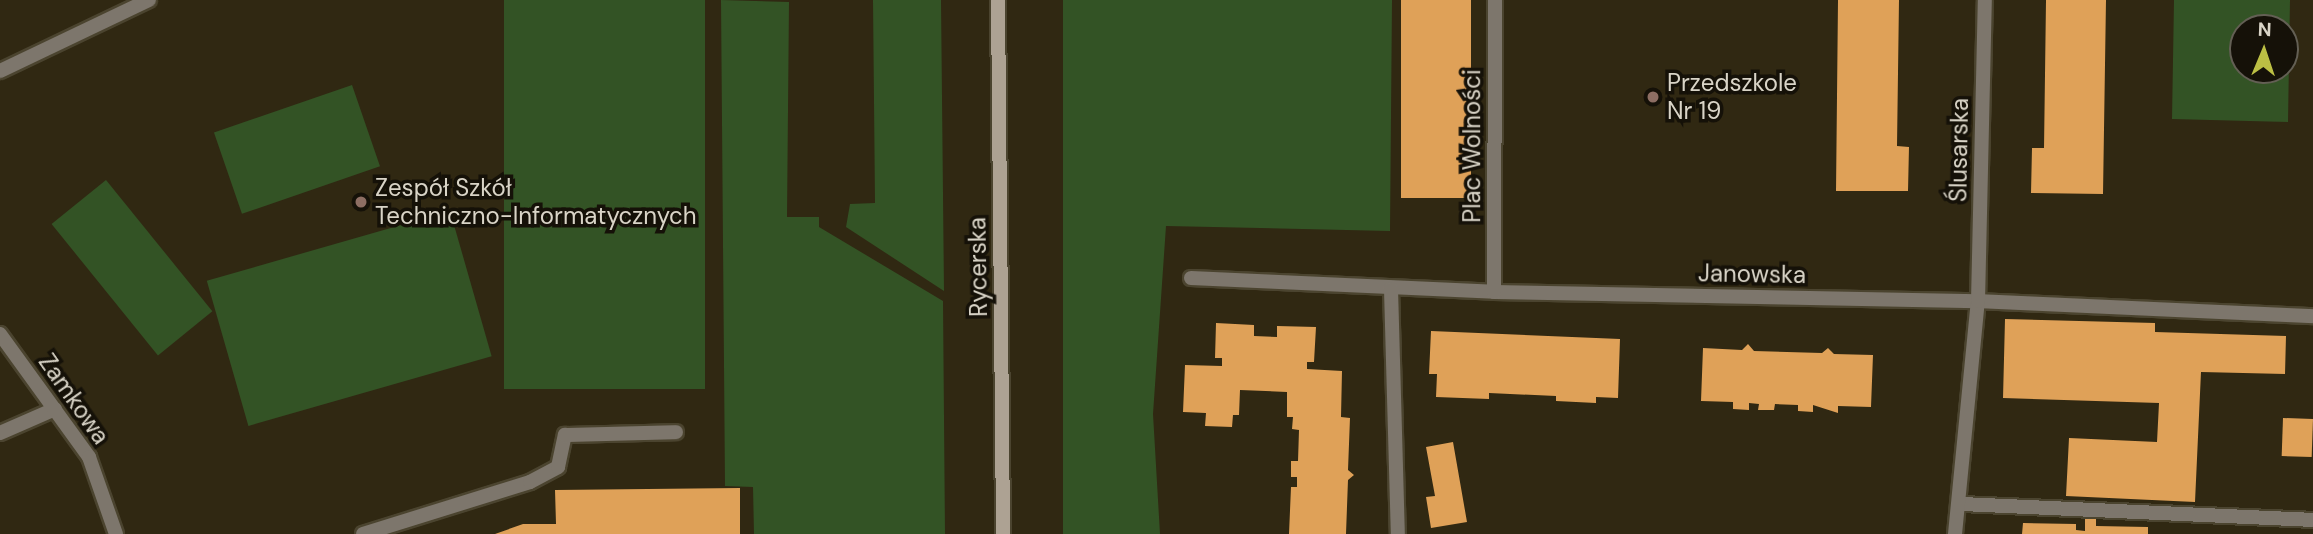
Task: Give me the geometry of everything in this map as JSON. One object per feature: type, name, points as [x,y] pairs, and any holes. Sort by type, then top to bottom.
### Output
[{"type":"main road","name":"Rycerska","points":[[998,0],[1003,534]]},
{"type":"street","name":"Plac Wolności","points":[[1494,292],[1495,0]]},
{"type":"street","name":"Ślusarska","points":[[1955,534],[1962,503],[1978,301],[1986,0]]},
{"type":"street","points":[[0,71],[140,2]]},
{"type":"street","name":"Janowska","points":[[1191,278],[1391,289],[1978,301],[2313,316]]},
{"type":"street","points":[[1391,289],[1398,534]]},
{"type":"street","name":"Zamkowa","points":[[0,334],[89,457],[116,534]]},
{"type":"street","points":[[0,433],[55,410]]},
{"type":"street","points":[[363,534],[530,482],[558,467],[565,435],[676,432]]},
{"type":"street","points":[[1962,503],[2313,520]]},
{"type":"green space","points":[[504,0],[705,0],[705,389],[504,389]]},
{"type":"green space","points":[[721,0],[789,2],[787,217],[819,217],[819,227],[943,301],[945,534],[754,534],[753,487],[725,486]]},
{"type":"green space","points":[[873,0],[941,0],[944,291],[846,227],[850,204],[875,203]]},
{"type":"green space","points":[[1063,0],[1392,0],[1390,231],[1166,226],[1153,414],[1160,534],[1063,534]]},
{"type":"green space","points":[[2174,0],[2290,0],[2290,14],[2229,14],[2229,84],[2289,84],[2288,122],[2172,119]]},
{"type":"green space","points":[[352,85],[380,166],[242,214],[214,133]]},
{"type":"green space","points":[[106,180],[212,311],[158,355],[52,224]]},
{"type":"green space","points":[[450,211],[492,356],[248,426],[207,281]]},
{"type":"building","points":[[1401,0],[1471,0],[1471,198],[1401,198]]},
{"type":"building","points":[[1838,0],[1899,0],[1897,146],[1909,147],[1908,191],[1836,191]]},
{"type":"building","points":[[2046,0],[2106,0],[2103,194],[2031,193],[2032,148],[2044,148]]},
{"type":"building","points":[[2005,319],[2155,323],[2155,332],[2286,336],[2285,374],[2201,372],[2195,502],[2066,496],[2069,438],[2157,442],[2159,403],[2003,398]]},
{"type":"building","points":[[1216,323],[1254,325],[1254,336],[1277,337],[1277,326],[1316,327],[1314,362],[1307,362],[1307,369],[1342,371],[1341,417],[1350,418],[1348,470],[1354,475],[1348,480],[1346,534],[1289,534],[1291,487],[1297,487],[1297,477],[1291,477],[1291,461],[1298,461],[1299,430],[1292,429],[1293,417],[1287,417],[1287,392],[1240,390],[1239,415],[1233,415],[1232,427],[1205,426],[1206,413],[1183,412],[1185,365],[1222,366],[1222,358],[1215,358]]},
{"type":"building","points":[[1431,331],[1620,339],[1618,398],[1596,397],[1596,403],[1556,401],[1556,396],[1489,393],[1489,399],[1436,397],[1437,374],[1429,374]]},
{"type":"building","points":[[1748,344],[1754,351],[1822,353],[1828,348],[1834,354],[1873,355],[1871,407],[1838,406],[1838,413],[1813,405],[1813,412],[1798,411],[1798,405],[1775,404],[1774,410],[1758,410],[1759,404],[1749,403],[1749,410],[1733,409],[1733,402],[1701,401],[1703,348],[1742,350]]},
{"type":"building","points":[[2283,418],[2313,419],[2312,457],[2282,456]]},
{"type":"building","points":[[1453,442],[1467,522],[1431,528],[1426,497],[1435,496],[1426,447]]},
{"type":"building","points":[[740,488],[740,534],[495,534],[523,524],[556,524],[555,490]]},
{"type":"building","points":[[2085,516],[2096,517],[2096,526],[2148,527],[2148,534],[2022,534],[2023,523],[2076,524],[2076,530],[2085,531]]},
{"type":"place","name":"Przedszkole Nr 19","points":[[1653,97]]},
{"type":"place","name":"Zespół Szkół Techniczno-Informatycznych","points":[[361,202]]}]
